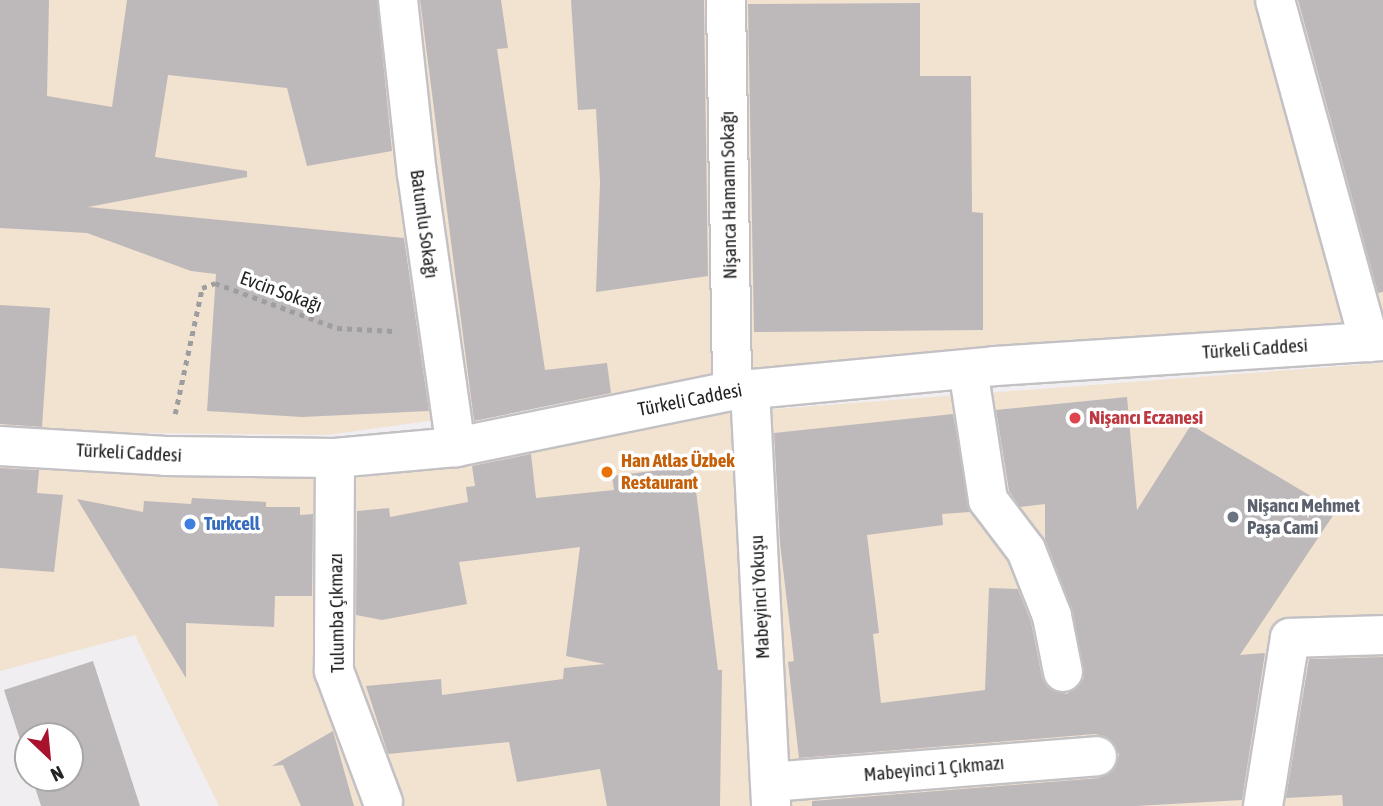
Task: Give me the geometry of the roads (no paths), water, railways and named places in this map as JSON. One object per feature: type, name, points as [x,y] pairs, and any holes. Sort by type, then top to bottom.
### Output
[{"type":"street","name":"Batumlu Sokağı","points":[[398,0],[456,447]]},
{"type":"street","name":"Nişanca Hamamı Sokağı","points":[[726,0],[741,390]]},
{"type":"street","points":[[1275,0],[1376,341]]},
{"type":"street","name":"Türkeli Caddesi","points":[[0,446],[166,456],[335,458],[456,447],[741,390],[968,369],[1376,341]]},
{"type":"street","points":[[968,369],[988,500],[1026,550],[1052,616],[1063,672]]},
{"type":"street","name":"Mabeyinci Yokuşu","points":[[741,390],[771,794]]},
{"type":"street","name":"Tulumba Çıkmazı","points":[[335,458],[334,671],[383,802]]},
{"type":"street","points":[[1263,806],[1290,638],[1383,635]]},
{"type":"street","name":"Mabeyinci 1 Çıkmazı","points":[[771,794],[1097,756]]},
{"type":"place","name":"Nişancı Eczanesi","points":[[1075,418]]},
{"type":"place","name":"Han Atlas Üzbek Restaurant","points":[[607,472]]},
{"type":"place","name":"Nişancı Mehmet Paşa Cami","points":[[1233,517]]},
{"type":"place","name":"Turkcell","points":[[190,524]]}]
